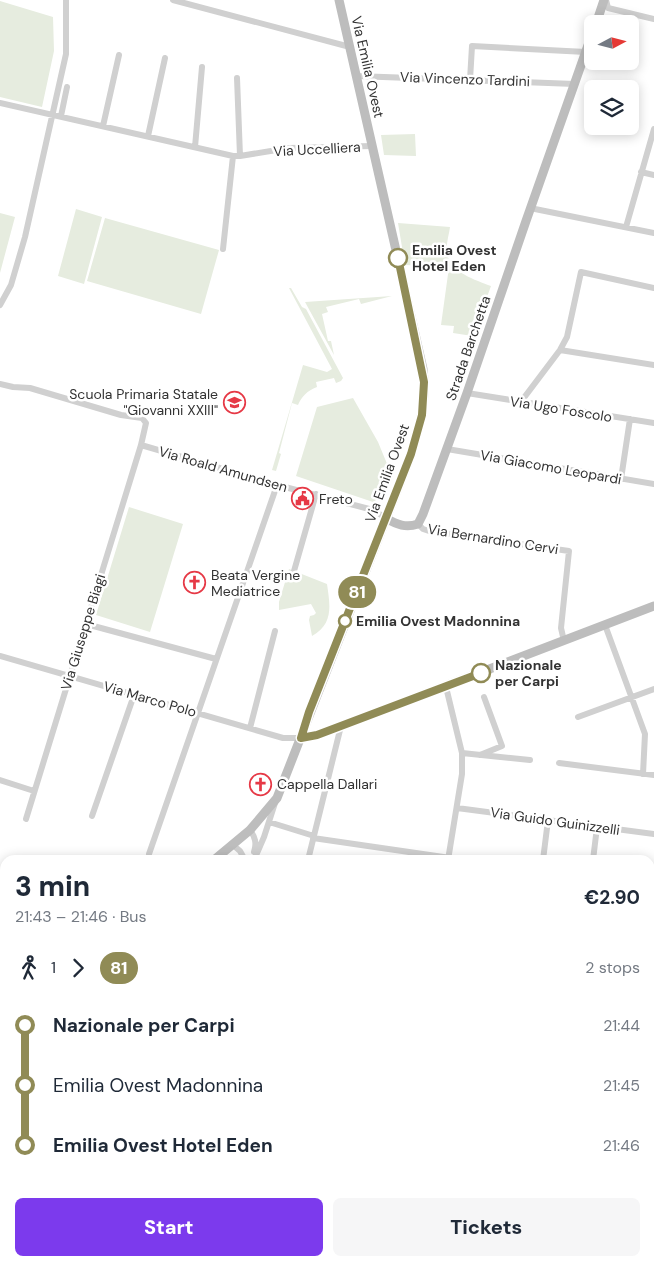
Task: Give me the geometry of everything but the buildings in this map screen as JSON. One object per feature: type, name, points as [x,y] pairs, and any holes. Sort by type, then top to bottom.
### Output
[{"type":"street","points":[[0,305],[16,273],[53,115],[66,54],[66,0]]},
{"type":"street","points":[[173,0],[350,47]]},
{"type":"street","name":"Via Emilia Ovest","points":[[220,855],[250,830],[276,798],[411,454],[424,405],[424,382],[339,0]]},
{"type":"street","points":[[605,0],[608,8],[654,19]]},
{"type":"street","points":[[599,15],[605,0]]},
{"type":"street","points":[[470,80],[472,46],[584,52]]},
{"type":"street","points":[[103,126],[119,55]]},
{"type":"street","points":[[148,136],[165,58]]},
{"type":"street","name":"Strada Barchetta","points":[[418,524],[468,393],[530,208],[584,58]]},
{"type":"street","points":[[195,146],[202,67]]},
{"type":"street","name":"Via Vincenzo Tardini","points":[[356,76],[575,84]]},
{"type":"street","points":[[223,249],[236,156],[237,78]]},
{"type":"street","points":[[60,116],[67,87]]},
{"type":"street","name":"Via Uccelliera","points":[[0,103],[236,156],[289,148],[372,146]]},
{"type":"street","points":[[626,227],[640,172],[654,129]]},
{"type":"street","points":[[640,172],[654,175]]},
{"type":"street","points":[[530,208],[654,233]]},
{"type":"street","points":[[520,403],[560,350],[567,337],[581,272],[654,288]]},
{"type":"street","points":[[560,350],[654,365]]},
{"type":"street","name":"Via Roald Amundsen","points":[[0,384],[30,388],[121,415],[142,418],[146,421],[146,426],[141,445],[277,485],[373,510],[386,518]]},
{"type":"street","name":"Via Ugo Foscolo","points":[[468,393],[520,403],[654,423]]},
{"type":"street","points":[[621,479],[630,419]]},
{"type":"street","name":"Via Giuseppe Biagi","points":[[26,819],[141,445]]},
{"type":"street","name":"Via Giacomo Leopardi","points":[[448,449],[654,484]]},
{"type":"street","points":[[149,854],[277,485]]},
{"type":"street","points":[[294,571],[316,494]]},
{"type":"street","points":[[386,518],[397,525],[418,524]]},
{"type":"street","name":"Via Bernardino Cervi","points":[[418,524],[423,530],[429,532],[569,551],[561,628],[564,641]]},
{"type":"street","points":[[301,738],[310,737],[342,726],[654,606]]},
{"type":"street","points":[[86,624],[216,659]]},
{"type":"street","points":[[605,625],[645,734],[643,774]]},
{"type":"street","points":[[250,728],[275,631]]},
{"type":"street","name":"Via Marco Polo","points":[[0,656],[283,738],[301,738]]},
{"type":"street","points":[[446,687],[462,753],[462,774],[449,855]]},
{"type":"street","points":[[578,717],[654,689]]},
{"type":"street","points":[[92,816],[134,695]]},
{"type":"street","points":[[480,755],[502,746],[484,697]]},
{"type":"street","points":[[309,855],[342,726]]},
{"type":"street","points":[[462,753],[530,760]]},
{"type":"street","points":[[559,763],[654,775]]},
{"type":"street","points":[[0,780],[34,791]]},
{"type":"street","points":[[255,855],[269,822],[276,798]]},
{"type":"street","name":"Via Guido Guinizzelli","points":[[457,808],[654,834]]},
{"type":"street","points":[[544,855],[548,820]]},
{"type":"street","points":[[269,822],[313,837],[423,855]]},
{"type":"street","points":[[593,855],[597,827]]},
{"type":"street","points":[[250,830],[255,838],[254,855]]},
{"type":"street","points":[[233,845],[242,855]]},
{"type":"shaded area","points":[[0,1],[53,17],[54,51],[42,107],[0,97]]},
{"type":"shaded area","points":[[415,134],[416,156],[384,155],[381,135]]},
{"type":"shaded area","points":[[76,209],[102,217],[84,284],[58,276]]},
{"type":"shaded area","points":[[0,213],[15,217],[0,273]]},
{"type":"shaded area","points":[[105,218],[219,250],[201,314],[87,281]]},
{"type":"shaded area","points":[[398,223],[450,227],[447,248],[448,258],[452,264],[463,274],[491,286],[479,319],[474,317],[473,322],[483,325],[479,337],[453,333],[454,326],[441,325],[449,267],[405,265]]},
{"type":"shaded area","points":[[289,288],[291,288],[302,307],[306,309],[343,378],[336,383],[334,378],[316,382],[317,387],[305,394],[298,405],[292,403],[276,471],[272,470],[303,365],[327,372],[332,369]]},
{"type":"shaded area","points":[[392,296],[361,304],[359,299],[326,307],[328,312],[322,314],[328,341],[331,341],[334,355],[305,302]]},
{"type":"shaded area","points":[[353,398],[378,442],[390,471],[381,497],[373,502],[296,476],[317,407]]},
{"type":"shaded area","points":[[129,507],[183,524],[150,632],[96,615]]},
{"type":"shaded area","points":[[289,569],[327,584],[329,613],[327,620],[324,626],[312,636],[309,620],[310,616],[316,613],[311,604],[279,610],[279,602]]},
{"type":"bus line","name":"81","points":[[398,258],[423,369],[425,393],[422,415],[411,454],[309,712],[301,738],[317,735],[342,726],[481,673]]},
{"type":"place","name":"Emilia Ovest Hotel Eden","points":[[398,258]]},
{"type":"place","name":"Scuola Primaria Statale \"Giovanni XXIII\"","points":[[234,402]]},
{"type":"place","name":"Freto","points":[[303,499]]},
{"type":"place","name":"Beata Vergine Mediatrice","points":[[195,583]]},
{"type":"place","name":"Emilia Ovest Madonnina","points":[[345,621]]},
{"type":"place","name":"Nazionale per Carpi","points":[[481,673]]},
{"type":"place","name":"Cappella Dallari","points":[[261,784]]}]
